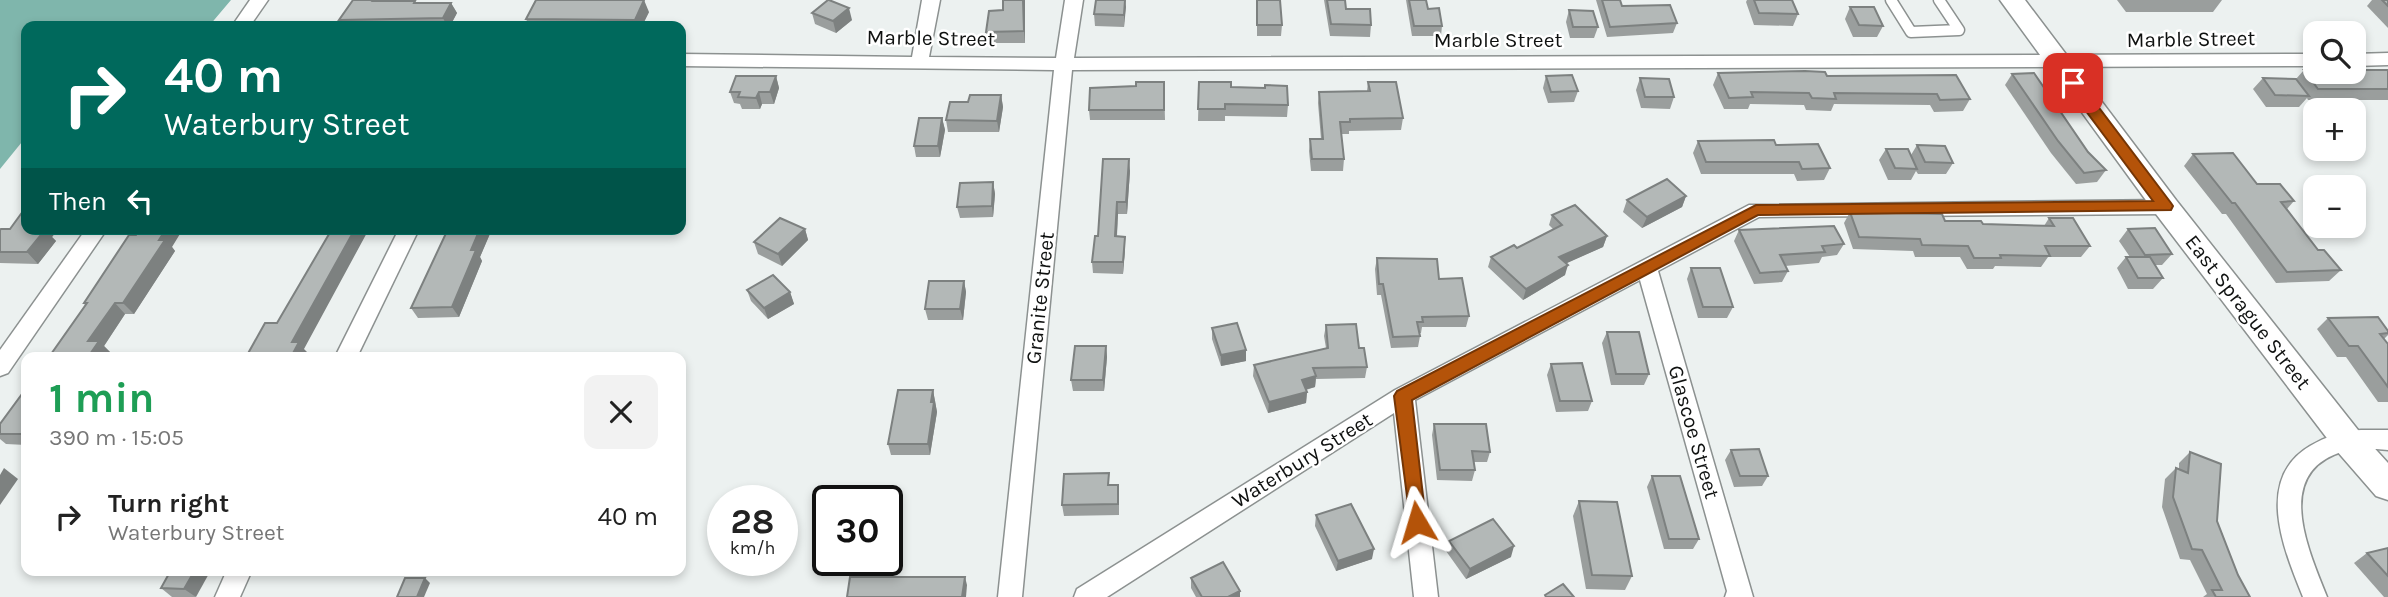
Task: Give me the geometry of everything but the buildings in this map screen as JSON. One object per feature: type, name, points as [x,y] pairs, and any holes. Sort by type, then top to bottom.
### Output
[{"type":"street","points":[[244,21],[259,0]]},
{"type":"street","points":[[920,60],[931,0]]},
{"type":"street","name":"Granite Street","points":[[1010,597],[1064,64],[1074,0]]},
{"type":"street","name":"East Sprague Street","points":[[2012,0],[2057,63],[2347,440],[2388,486]]},
{"type":"street","points":[[2366,60],[2388,59]]},
{"type":"street","name":"Marble Street","points":[[686,60],[920,60],[1064,64],[2303,60]]},
{"type":"street","name":"Waterbury Street","points":[[1086,597],[1403,396],[1756,210],[2166,206]]},
{"type":"street","points":[[0,367],[93,235]]},
{"type":"street","points":[[348,352],[406,235]]},
{"type":"street","name":"Glascoe Street","points":[[1647,268],[1739,596]]},
{"type":"street","points":[[1403,396],[1426,597]]},
{"type":"street","points":[[2315,597],[2294,535],[2289,500],[2292,478],[2319,452],[2347,440],[2388,440]]},
{"type":"street","points":[[227,597],[237,576]]},
{"type":"lane","points":[[1891,0],[1911,32],[1959,30],[1939,0]]},
{"type":"green space","points":[[0,0],[231,0],[213,21],[21,21],[21,143],[0,169]]},
{"type":"route","points":[[1417,522],[1403,396],[1756,210],[2166,206],[2073,83]]}]
